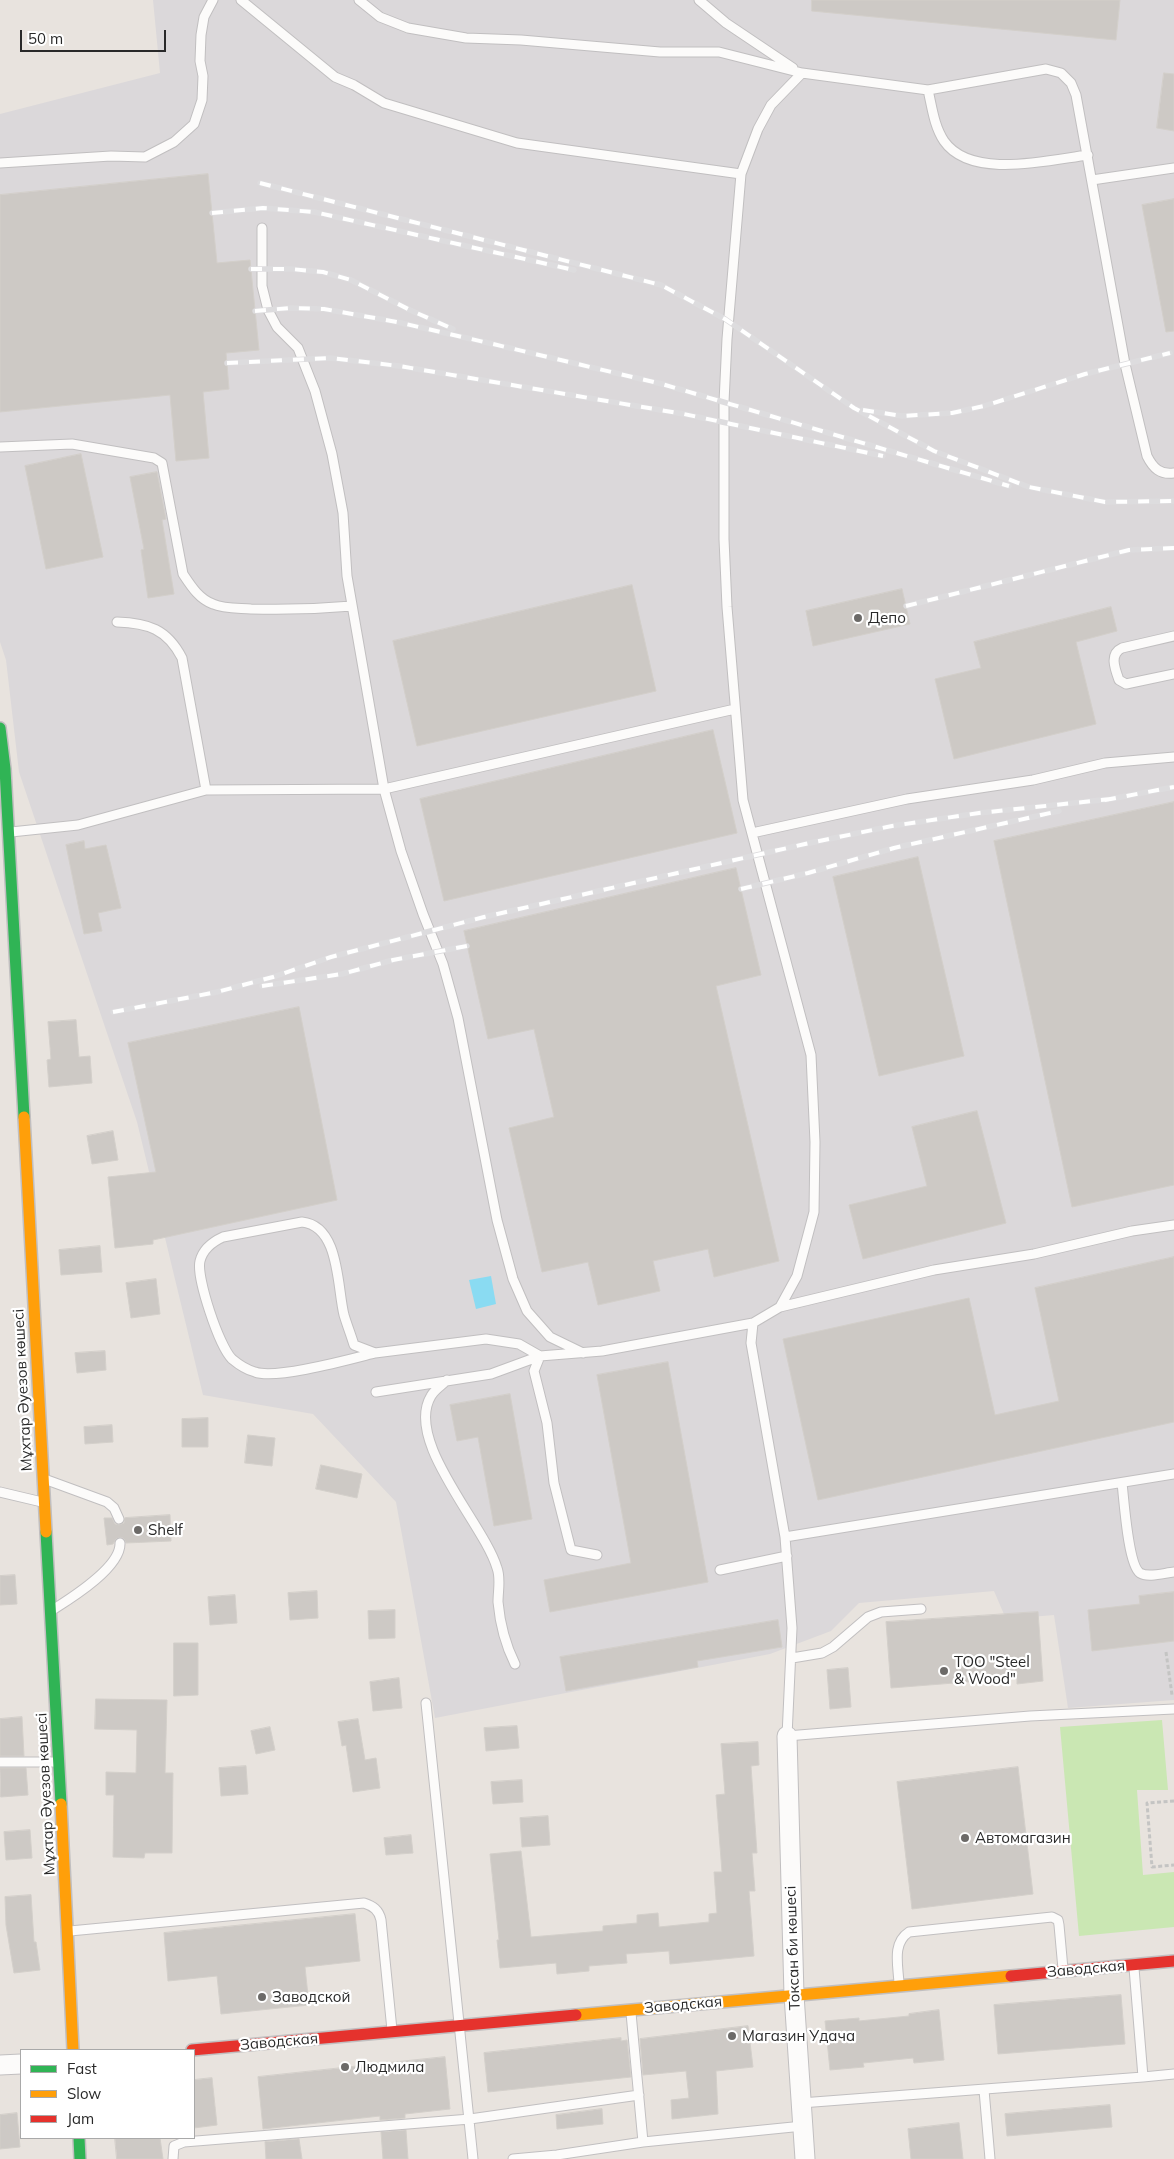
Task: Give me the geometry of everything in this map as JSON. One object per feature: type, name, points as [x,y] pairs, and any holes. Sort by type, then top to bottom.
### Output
[{"type":"street","name":"Мұхтар Әуезов көшесі","points":[[0,728],[5,769],[50,1612],[60,1762],[73,2049]]},
{"type":"street","name":"Токсан би көшесі","points":[[787,1736],[794,1995],[805,2159]]},
{"type":"street","name":"Заводская","points":[[195,2050],[1174,1961]]},
{"type":"street","points":[[0,2065],[20,2064]]},
{"type":"street","points":[[79,2139],[80,2159]]},
{"type":"lane","points":[[0,163],[111,156],[145,157],[174,142],[194,124],[202,100],[201,35],[204,17],[213,0]]},
{"type":"lane","points":[[241,0],[336,77],[354,85],[384,103],[517,143],[741,174]]},
{"type":"lane","points":[[359,0],[380,17],[408,28],[466,38],[521,40],[660,52],[719,52],[802,73],[928,90],[1046,69],[1061,73],[1071,83],[1076,95],[1125,364],[1148,456],[1151,464],[1158,471],[1167,474],[1174,473]]},
{"type":"lane","points":[[699,0],[726,23],[802,73]]},
{"type":"lane","points":[[780,1307],[797,1276],[814,1212],[815,1142],[812,1055],[743,800],[724,539],[723,435],[727,338],[741,174],[758,129],[771,105],[802,73]]},
{"type":"lane","points":[[928,90],[936,125],[945,142],[958,154],[981,163],[1006,165],[1088,155]]},
{"type":"lane","points":[[1092,180],[1174,168]]},
{"type":"lane","points":[[262,228],[262,286],[268,310],[277,327],[298,348],[315,391],[332,454],[343,513],[347,576],[384,789],[404,860],[443,964],[458,1018],[497,1220],[513,1279],[527,1311],[550,1337],[583,1353]]},
{"type":"lane","points":[[0,447],[72,444],[154,458],[162,463],[183,574],[192,588],[213,604],[308,610],[352,606]]},
{"type":"lane","points":[[117,622],[137,622],[152,627],[171,641],[182,658],[206,790]]},
{"type":"lane","points":[[1174,636],[1122,648],[1118,650],[1114,659],[1119,680],[1126,684],[1174,674]]},
{"type":"lane","points":[[8,832],[78,825],[206,790],[384,789],[735,709]]},
{"type":"lane","points":[[752,834],[906,799],[1033,780],[1105,762],[1174,757]]},
{"type":"lane","points":[[375,1353],[354,1344],[344,1314],[338,1275],[329,1244],[320,1228],[312,1223],[302,1222],[222,1237],[212,1242],[203,1253],[199,1264],[214,1326],[225,1349],[232,1358],[255,1373],[270,1375],[334,1364],[375,1353],[486,1339],[519,1344],[540,1356]]},
{"type":"lane","points":[[376,1392],[491,1374],[540,1356],[602,1351],[753,1323],[780,1307],[934,1270],[1034,1254],[1174,1224]]},
{"type":"lane","points":[[753,1323],[751,1343],[785,1538],[792,1628],[787,1736],[1030,1716],[1174,1709]]},
{"type":"lane","points":[[540,1356],[534,1371],[547,1424],[554,1483],[571,1550],[597,1554]]},
{"type":"lane","points":[[447,1380],[431,1396],[424,1417],[430,1445],[498,1569],[501,1623],[507,1649],[514,1664]]},
{"type":"lane","points":[[785,1538],[1174,1474]]},
{"type":"lane","points":[[43,1478],[107,1502],[114,1508],[119,1519]]},
{"type":"lane","points":[[1122,1483],[1129,1540],[1136,1569],[1141,1574],[1146,1575],[1174,1572]]},
{"type":"lane","points":[[0,1492],[44,1503]]},
{"type":"lane","points":[[50,1612],[102,1573],[118,1554],[120,1543]]},
{"type":"lane","points":[[720,1570],[786,1556]]},
{"type":"lane","points":[[792,1658],[822,1653],[828,1650],[868,1617],[881,1612],[921,1609]]},
{"type":"lane","points":[[426,1703],[473,2159]]},
{"type":"lane","points":[[0,1762],[60,1762]]},
{"type":"lane","points":[[68,1931],[364,1903],[371,1905],[380,1914],[382,1920],[392,2031]]},
{"type":"lane","points":[[899,1986],[898,1944],[901,1937],[909,1932],[1052,1917],[1058,1920],[1064,1971]]},
{"type":"lane","points":[[1134,1965],[1143,2077]]},
{"type":"lane","points":[[630,2010],[644,2142]]},
{"type":"lane","points":[[802,2103],[1174,2074]]},
{"type":"lane","points":[[984,2090],[990,2159]]},
{"type":"lane","points":[[173,2159],[174,2146],[184,2142],[470,2119],[639,2095]]},
{"type":"lane","points":[[514,2159],[557,2157],[644,2142],[803,2126]]},
{"type":"path","points":[[1166,1652],[1174,1709]]},
{"type":"path","points":[[1174,1801],[1146,1803],[1152,1867],[1174,1865]]},
{"type":"shaded area","points":[[153,0],[1174,0],[1174,1700],[1068,1708],[1054,1615],[1006,1619],[994,1591],[859,1603],[831,1631],[770,1654],[435,1718],[396,1502],[313,1414],[203,1395],[137,1122],[19,772],[6,660],[0,642],[0,114],[160,73]]},
{"type":"green space","points":[[1162,1720],[1168,1790],[1137,1790],[1143,1875],[1174,1872],[1174,1927],[1079,1936],[1060,1727]]},
{"type":"water","points":[[491,1276],[496,1304],[476,1309],[469,1280]]},
{"type":"building","points":[[812,0],[1120,0],[1116,40],[812,11]]},
{"type":"building","points":[[1164,73],[1174,74],[1174,131],[1157,128]]},
{"type":"building","points":[[208,174],[217,263],[250,260],[259,350],[226,353],[229,389],[203,392],[209,458],[176,461],[170,395],[0,412],[0,195]]},
{"type":"building","points":[[1174,199],[1174,331],[1166,332],[1142,205]]},
{"type":"building","points":[[81,454],[103,557],[46,569],[25,466]]},
{"type":"building","points":[[157,472],[166,519],[162,520],[174,594],[148,598],[141,550],[144,549],[130,477]]},
{"type":"building","points":[[632,585],[656,691],[417,746],[393,641]]},
{"type":"building","name":"Депо","points":[[902,589],[910,624],[813,646],[806,611]]},
{"type":"building","points":[[1111,607],[1117,631],[1076,642],[1096,724],[954,759],[935,679],[981,668],[974,642]]},
{"type":"building","points":[[713,730],[737,833],[444,901],[420,799]]},
{"type":"building","points":[[1174,802],[1174,1185],[1072,1207],[994,841]]},
{"type":"building","points":[[84,841],[85,849],[106,845],[121,908],[98,913],[102,931],[84,934],[66,845]]},
{"type":"building","points":[[918,857],[964,1056],[879,1076],[833,877]]},
{"type":"building","points":[[736,868],[761,975],[716,986],[779,1261],[714,1277],[708,1249],[653,1261],[660,1291],[598,1305],[588,1262],[542,1272],[509,1128],[554,1117],[534,1029],[488,1039],[464,931]]},
{"type":"building","points":[[299,1007],[337,1200],[153,1240],[153,1244],[115,1248],[108,1177],[156,1172],[128,1043]]},
{"type":"building","points":[[76,1020],[79,1057],[90,1056],[92,1083],[49,1087],[47,1060],[51,1059],[48,1022]]},
{"type":"building","points":[[977,1111],[1006,1223],[863,1259],[849,1205],[927,1186],[912,1127]]},
{"type":"building","points":[[113,1131],[118,1160],[92,1164],[87,1136]]},
{"type":"building","points":[[100,1246],[102,1272],[61,1275],[59,1250]]},
{"type":"building","points":[[1174,1257],[1174,1422],[818,1500],[783,1339],[969,1298],[995,1415],[1059,1401],[1035,1288]]},
{"type":"building","points":[[156,1279],[160,1314],[131,1318],[126,1283]]},
{"type":"building","points":[[105,1351],[106,1370],[77,1373],[75,1353]]},
{"type":"building","points":[[668,1362],[708,1582],[550,1612],[544,1580],[631,1563],[597,1375]]},
{"type":"building","points":[[510,1394],[532,1519],[494,1526],[478,1437],[457,1441],[450,1405]]},
{"type":"building","points":[[208,1418],[208,1447],[182,1447],[182,1419]]},
{"type":"building","points":[[112,1425],[113,1442],[85,1444],[84,1427]]},
{"type":"building","points":[[248,1435],[275,1438],[272,1466],[245,1463]]},
{"type":"building","points":[[321,1465],[362,1474],[357,1498],[316,1489]]},
{"type":"building","name":"Shelf","points":[[170,1515],[171,1541],[126,1543],[121,1537],[116,1539],[113,1544],[107,1545],[104,1518],[112,1518],[115,1524],[119,1525],[124,1523],[125,1518]]},
{"type":"building","points":[[15,1575],[17,1604],[0,1605],[0,1576]]},
{"type":"building","points":[[317,1591],[318,1618],[290,1620],[288,1593]]},
{"type":"building","points":[[1174,1592],[1174,1641],[1092,1651],[1088,1610],[1140,1604],[1139,1596]]},
{"type":"building","points":[[235,1595],[237,1623],[210,1625],[208,1597]]},
{"type":"building","points":[[395,1610],[395,1638],[369,1639],[368,1611]]},
{"type":"building","points":[[1038,1612],[1043,1681],[1017,1684],[1017,1678],[891,1688],[886,1622]]},
{"type":"building","points":[[778,1620],[782,1647],[697,1661],[698,1667],[566,1691],[560,1657]]},
{"type":"building","points":[[174,1643],[198,1643],[198,1695],[174,1696]]},
{"type":"building","points":[[848,1668],[851,1707],[830,1709],[827,1670]]},
{"type":"building","points":[[399,1678],[402,1708],[373,1711],[370,1682]]},
{"type":"building","points":[[96,1699],[167,1700],[165,1773],[173,1773],[172,1853],[145,1853],[144,1858],[113,1857],[114,1795],[106,1795],[106,1772],[136,1773],[137,1730],[95,1729]]},
{"type":"building","points":[[22,1717],[24,1756],[0,1756],[0,1719]]},
{"type":"building","points":[[358,1719],[365,1760],[376,1758],[380,1788],[353,1792],[346,1745],[342,1746],[338,1722]]},
{"type":"building","points":[[517,1726],[519,1748],[486,1751],[484,1728]]},
{"type":"building","points":[[270,1727],[275,1750],[256,1754],[251,1731]]},
{"type":"building","points":[[758,1742],[759,1765],[751,1766],[757,1853],[752,1853],[755,1891],[749,1891],[754,1956],[670,1964],[669,1951],[626,1954],[627,1963],[589,1966],[589,1971],[557,1974],[556,1963],[500,1968],[490,1854],[521,1851],[531,1937],[603,1931],[603,1926],[637,1923],[637,1915],[658,1913],[659,1927],[709,1922],[709,1914],[717,1913],[714,1872],[722,1872],[716,1795],[725,1794],[721,1744]]},
{"type":"building","points":[[246,1766],[248,1794],[221,1796],[219,1768]]},
{"type":"building","name":"Автомагазин","points":[[1018,1767],[1033,1894],[912,1909],[897,1782]]},
{"type":"building","points":[[0,1768],[26,1768],[28,1795],[1,1797]]},
{"type":"building","points":[[522,1780],[523,1802],[493,1804],[491,1782]]},
{"type":"building","points":[[548,1816],[550,1845],[522,1847],[520,1818]]},
{"type":"building","points":[[30,1830],[32,1858],[6,1860],[4,1832]]},
{"type":"building","points":[[411,1835],[413,1853],[386,1855],[384,1838]]},
{"type":"building","points":[[31,1895],[34,1942],[36,1942],[40,1970],[14,1973],[6,1925],[5,1897]]},
{"type":"building","points":[[355,1914],[360,1961],[305,1967],[309,2005],[221,2014],[217,1976],[168,1981],[164,1933]]},
{"type":"building","points":[[1121,1995],[1125,2044],[998,2054],[994,2005]]},
{"type":"building","points":[[939,2010],[944,2060],[914,2063],[913,2058],[863,2063],[864,2067],[830,2070],[825,2021],[859,2018],[859,2021],[909,2016],[909,2014]]},
{"type":"building","points":[[748,2026],[753,2067],[716,2071],[718,2114],[672,2119],[671,2100],[689,2098],[686,2071],[643,2075],[640,2039]]},
{"type":"building","points":[[621,2038],[621,2041],[627,2040],[631,2077],[488,2092],[484,2053]]},
{"type":"building","points":[[445,2057],[450,2109],[405,2114],[405,2118],[380,2120],[380,2116],[263,2129],[258,2077]]},
{"type":"building","points":[[212,2078],[217,2125],[195,2128],[195,2080]]},
{"type":"building","points":[[1110,2105],[1112,2127],[1007,2136],[1005,2114]]},
{"type":"building","points":[[602,2109],[603,2124],[557,2129],[556,2115]]},
{"type":"building","points":[[17,2113],[20,2147],[0,2149],[0,2115]]},
{"type":"building","points":[[959,2123],[963,2159],[911,2159],[908,2129]]},
{"type":"building","points":[[406,2130],[408,2159],[383,2159],[381,2132]]},
{"type":"building","points":[[115,2139],[160,2139],[163,2159],[117,2159]]},
{"type":"building","points":[[299,2139],[302,2159],[266,2159],[265,2142]]},
{"type":"railway","points":[[260,183],[661,285],[725,319],[854,408],[934,451],[1029,487],[1105,502],[1174,501]]},
{"type":"railway","points":[[212,213],[263,208],[314,212],[574,270]]},
{"type":"railway","points":[[251,269],[291,269],[323,272],[351,280],[453,329]]},
{"type":"railway","points":[[255,311],[290,308],[324,309],[397,322],[493,344],[662,384],[1009,486]]},
{"type":"railway","points":[[863,410],[902,416],[952,413],[984,406],[1085,374],[1170,353]]},
{"type":"railway","points":[[227,363],[330,358],[399,366],[684,414],[883,456]]},
{"type":"railway","points":[[906,606],[1129,550],[1174,548]]},
{"type":"railway","points":[[1105,800],[1174,787]]},
{"type":"railway","points":[[113,1012],[217,992],[273,977],[331,957],[484,917],[805,844],[892,826],[979,813],[1111,799]]},
{"type":"railway","points":[[741,889],[808,873],[894,848],[1059,811]]},
{"type":"railway","points":[[262,986],[342,974],[393,960],[467,946]]},
{"type":"traffic: fast","points":[[0,728],[5,769],[24,1117]]},
{"type":"traffic: fast","points":[[46,1532],[61,1804]]},
{"type":"traffic: fast","points":[[79,2139],[80,2159]]},
{"type":"traffic: slow","points":[[24,1117],[46,1532]]},
{"type":"traffic: slow","points":[[61,1804],[73,2049]]},
{"type":"traffic: slow","points":[[576,2015],[1011,1976]]},
{"type":"traffic: jam","points":[[1011,1976],[1174,1961]]},
{"type":"traffic: jam","points":[[195,2050],[576,2015]]},
{"type":"place","name":"Депо","points":[[858,618]]},
{"type":"place","name":"Shelf","points":[[138,1530]]},
{"type":"place","name":"TOO \"Steel & Wood\"","points":[[944,1671]]},
{"type":"place","name":"Автомагазин","points":[[965,1838]]},
{"type":"place","name":"Заводской","points":[[262,1997]]},
{"type":"place","name":"Магазин Удача","points":[[732,2036]]},
{"type":"place","name":"Людмила","points":[[345,2067]]}]
